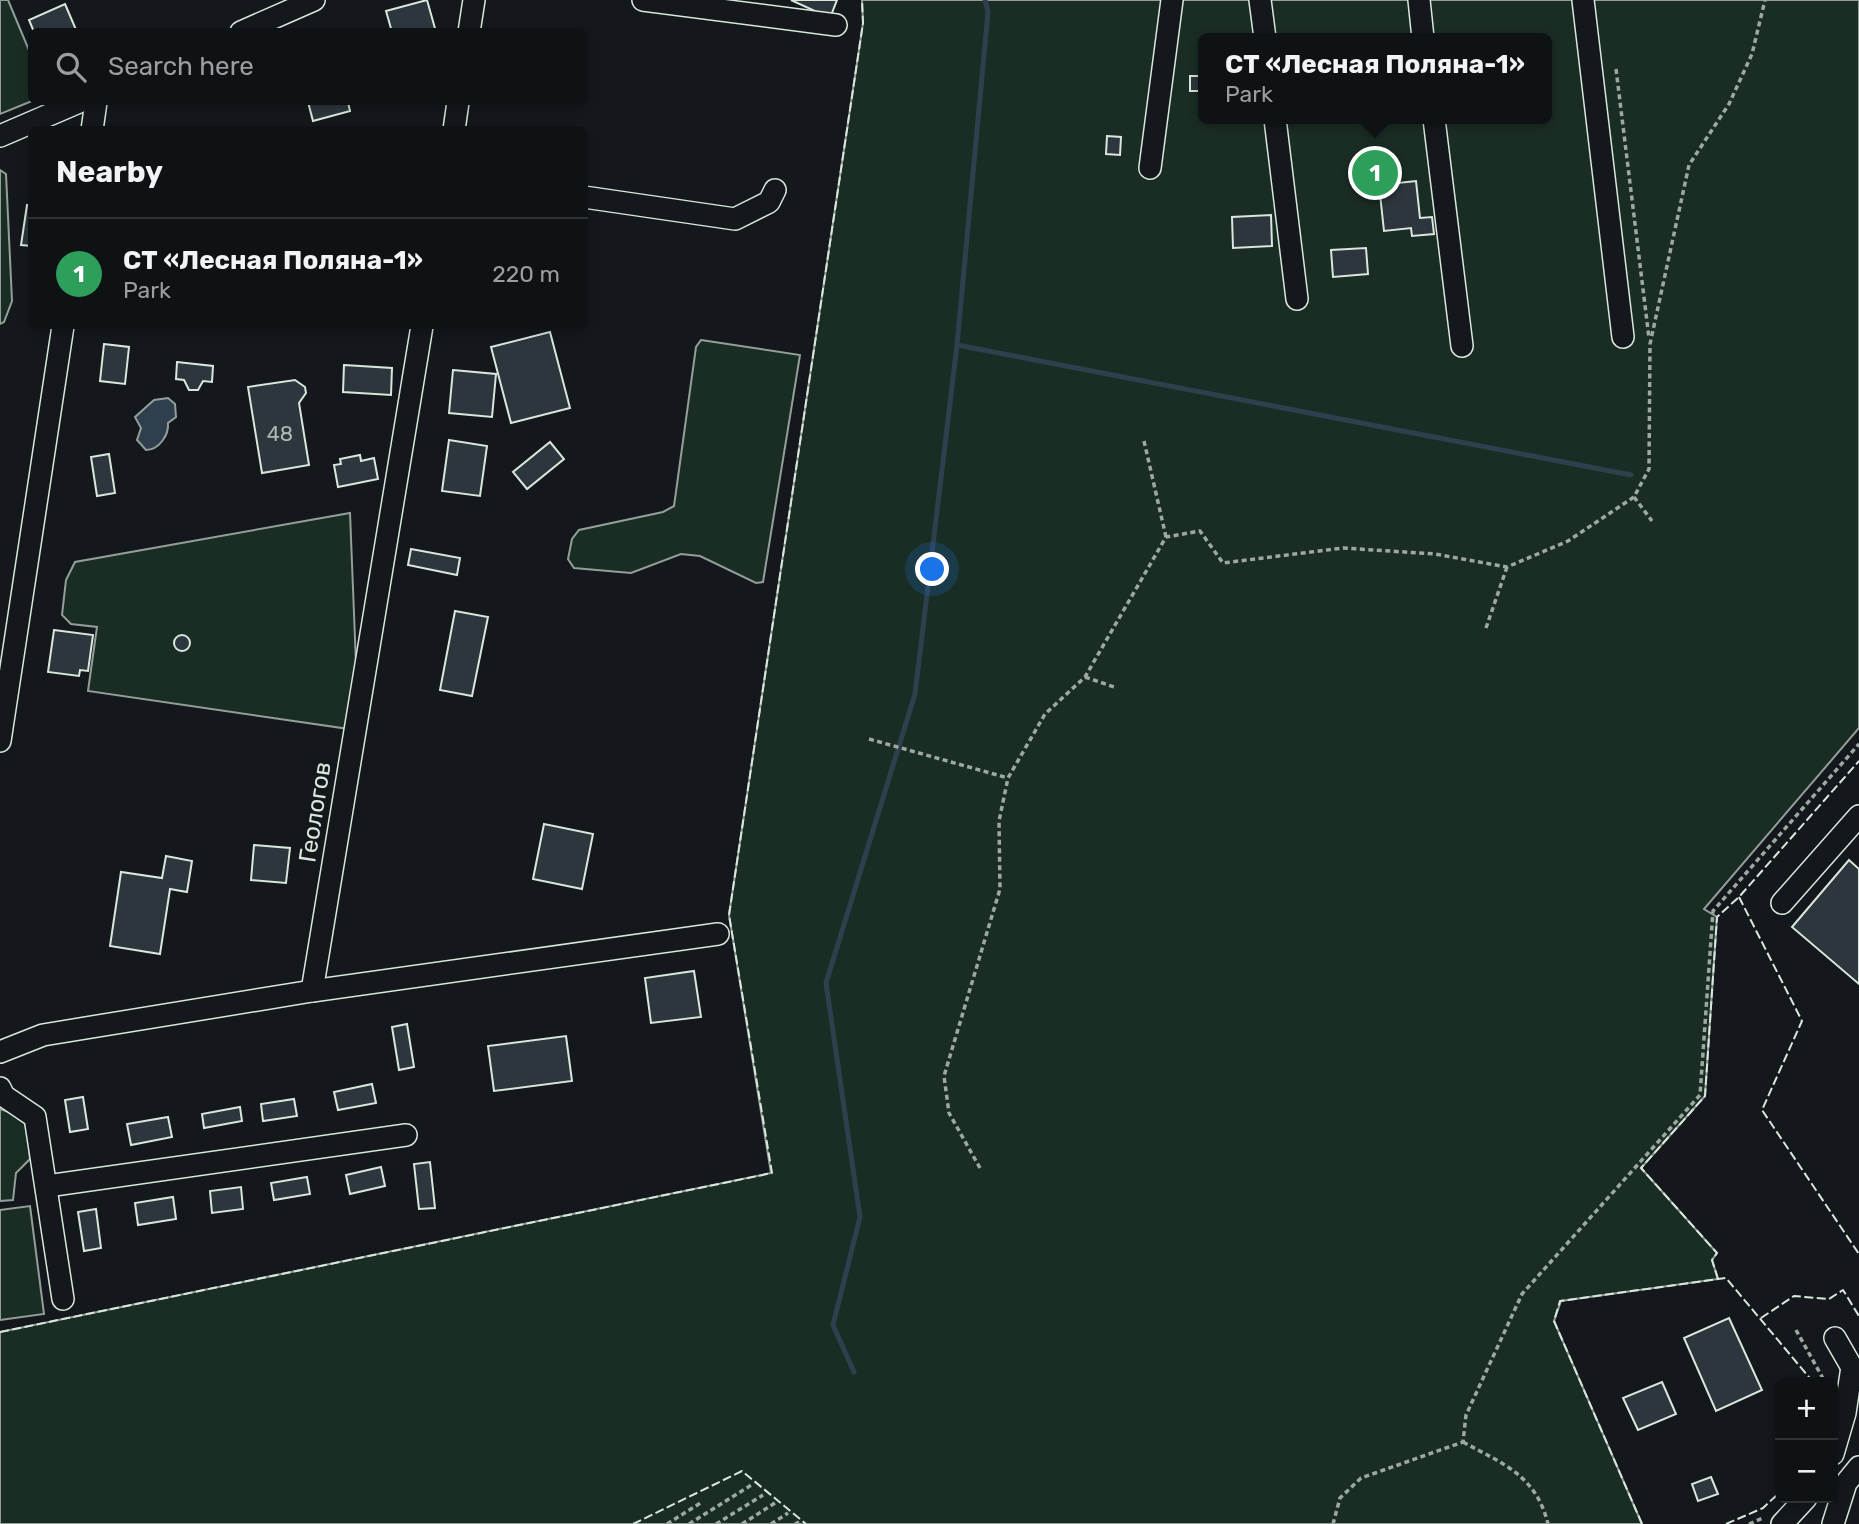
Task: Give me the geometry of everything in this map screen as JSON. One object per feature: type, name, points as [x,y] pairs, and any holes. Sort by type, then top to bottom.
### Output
[{"type":"street","points":[[250,28],[314,0]]},
{"type":"street","points":[[470,28],[474,0]]},
{"type":"street","points":[[643,0],[836,25]]},
{"type":"street","points":[[1150,168],[1172,0]]},
{"type":"street","points":[[1260,0],[1264,33]]},
{"type":"street","points":[[1419,0],[1422,33]]},
{"type":"street","points":[[1583,0],[1623,337]]},
{"type":"street","points":[[0,135],[72,105]]},
{"type":"street","points":[[93,126],[96,105]]},
{"type":"street","points":[[455,126],[458,105]]},
{"type":"street","points":[[1276,124],[1297,299]]},
{"type":"street","points":[[1435,124],[1462,346]]},
{"type":"street","points":[[588,198],[735,219],[769,201],[775,190]]},
{"type":"street","points":[[0,741],[63,329]]},
{"type":"street","name":"Геологов","points":[[312,992],[422,329]]},
{"type":"street","points":[[1782,903],[1859,816]]},
{"type":"street","points":[[0,1052],[43,1035],[312,992],[718,934]]},
{"type":"street","points":[[0,1088],[4,1096],[35,1117],[63,1299]]},
{"type":"street","points":[[47,1186],[406,1135]]},
{"type":"street","points":[[1835,1338],[1855,1374],[1837,1440]]},
{"type":"street","points":[[1833,1524],[1846,1483],[1859,1467]]},
{"type":"street","points":[[1782,1524],[1801,1503]]},
{"type":"path","points":[[1650,344],[1689,165],[1730,104],[1752,54],[1765,0]]},
{"type":"path","points":[[1166,537],[1200,531],[1223,563],[1343,548],[1435,554],[1507,567],[1569,541],[1634,497],[1649,469],[1650,344],[1616,69]]},
{"type":"path","points":[[980,1168],[948,1113],[944,1076],[1000,889],[999,821],[1008,778],[1045,714],[1086,677],[1166,537],[1144,441]]},
{"type":"path","points":[[1634,497],[1652,521]]},
{"type":"path","points":[[1486,628],[1507,567]]},
{"type":"path","points":[[1086,677],[1117,688]]},
{"type":"path","points":[[869,738],[1008,778]]},
{"type":"path","points":[[1463,1442],[1466,1415],[1522,1294],[1700,1096],[1713,911],[1859,744]]},
{"type":"path","points":[[1796,1330],[1822,1377]]},
{"type":"path","points":[[1333,1524],[1340,1499],[1361,1478],[1463,1442],[1522,1475],[1544,1509],[1548,1524]]},
{"type":"path","points":[[689,1524],[753,1484]]},
{"type":"path","points":[[716,1524],[763,1494]]},
{"type":"path","points":[[667,1524],[702,1502]]},
{"type":"path","points":[[741,1524],[775,1503]]},
{"type":"path","points":[[771,1524],[788,1513]]},
{"type":"green space","points":[[0,0],[8,0],[28,48],[28,103],[0,114]]},
{"type":"green space","points":[[862,0],[1859,0],[1859,728],[1704,909],[1717,917],[1705,1096],[1641,1168],[1717,1253],[1712,1260],[1718,1279],[1561,1301],[1554,1321],[1642,1524],[0,1524],[0,1332],[771,1173],[729,915],[863,23]]},
{"type":"green space","points":[[0,170],[6,174],[12,301],[4,322],[0,324]]},
{"type":"green space","points":[[701,340],[800,355],[763,582],[756,583],[700,556],[681,554],[631,573],[574,568],[568,559],[572,539],[579,530],[663,512],[674,506],[696,347]]},
{"type":"green space","points":[[350,513],[356,664],[349,729],[88,691],[97,627],[71,624],[62,615],[66,580],[75,562]]},
{"type":"green space","points":[[0,1109],[27,1119],[30,1159],[16,1173],[13,1200],[0,1201]]},
{"type":"green space","points":[[30,1206],[44,1314],[0,1320],[0,1210]]},
{"type":"water","points":[[168,398],[175,404],[176,417],[168,423],[162,441],[146,450],[137,440],[141,428],[135,417],[154,400]]},
{"type":"building","points":[[427,0],[435,28],[391,28],[386,11]]},
{"type":"building","points":[[791,0],[837,0],[830,18]]},
{"type":"building","points":[[65,4],[75,28],[32,28],[29,20]]},
{"type":"building","points":[[1190,76],[1198,76],[1198,91],[1190,91]]},
{"type":"building","points":[[309,105],[349,105],[350,111],[313,121]]},
{"type":"building","points":[[1107,136],[1121,137],[1120,155],[1106,154]]},
{"type":"building","points":[[1416,181],[1420,218],[1432,217],[1434,234],[1412,236],[1411,228],[1384,231],[1379,185]]},
{"type":"building","points":[[27,205],[28,246],[21,245]]},
{"type":"building","points":[[1271,215],[1272,246],[1233,248],[1232,217]]},
{"type":"building","points":[[1366,248],[1368,274],[1333,277],[1331,250]]},
{"type":"building","points":[[550,332],[570,408],[511,423],[491,347]]},
{"type":"building","points":[[104,344],[129,347],[125,384],[100,381]]},
{"type":"building","points":[[177,362],[213,366],[212,382],[203,381],[198,390],[189,390],[184,380],[176,379]]},
{"type":"building","points":[[344,365],[392,368],[391,395],[343,392]]},
{"type":"building","points":[[453,370],[496,374],[492,417],[449,413]]},
{"type":"building","points":[[295,380],[305,387],[306,393],[299,403],[309,465],[262,473],[248,387]]},
{"type":"building","points":[[449,440],[487,446],[480,496],[442,491]]},
{"type":"building","points":[[550,442],[564,459],[527,489],[513,472]]},
{"type":"building","points":[[109,454],[115,493],[97,496],[91,457]]},
{"type":"building","points":[[360,455],[361,461],[374,458],[378,479],[338,487],[334,465],[341,464],[340,459]]},
{"type":"building","points":[[411,549],[460,558],[457,575],[408,565]]},
{"type":"building","points":[[455,611],[488,617],[472,696],[440,690]]},
{"type":"building","points":[[54,630],[93,635],[88,671],[80,670],[79,676],[48,672]]},
{"type":"building","points":[[182,635],[188,637],[188,649],[182,651],[176,649],[174,643],[176,637]]},
{"type":"building","points":[[544,824],[593,834],[582,889],[533,879]]},
{"type":"building","points":[[254,845],[290,848],[286,883],[251,880]]},
{"type":"building","points":[[166,856],[192,861],[187,892],[170,889],[160,954],[110,946],[121,872],[162,878]]},
{"type":"building","points":[[1849,860],[1859,869],[1859,984],[1792,927]]},
{"type":"building","points":[[694,971],[701,1017],[651,1023],[645,978]]},
{"type":"building","points":[[407,1024],[414,1067],[399,1070],[392,1027]]},
{"type":"building","points":[[566,1036],[572,1081],[494,1091],[488,1046]]},
{"type":"building","points":[[372,1084],[376,1103],[338,1110],[334,1092]]},
{"type":"building","points":[[83,1097],[88,1129],[70,1132],[65,1100]]},
{"type":"building","points":[[294,1099],[297,1116],[263,1121],[261,1104]]},
{"type":"building","points":[[240,1107],[242,1121],[204,1128],[202,1114]]},
{"type":"building","points":[[168,1117],[172,1137],[131,1145],[127,1124]]},
{"type":"building","points":[[430,1162],[435,1208],[419,1209],[414,1164]]},
{"type":"building","points":[[381,1167],[385,1186],[350,1194],[346,1175]]},
{"type":"building","points":[[307,1177],[310,1194],[274,1200],[271,1183]]},
{"type":"building","points":[[241,1187],[243,1209],[212,1213],[210,1191]]},
{"type":"building","points":[[173,1197],[176,1219],[138,1225],[135,1203]]},
{"type":"building","points":[[96,1209],[101,1248],[84,1251],[78,1212]]},
{"type":"building","points":[[1729,1318],[1762,1390],[1716,1411],[1684,1338]]},
{"type":"building","points":[[1662,1382],[1676,1414],[1638,1430],[1623,1398]]},
{"type":"building","points":[[1711,1477],[1718,1494],[1698,1501],[1692,1484]]},
{"type":"waterway","points":[[854,1372],[833,1325],[860,1217],[826,983],[915,694],[957,345],[988,12],[985,0]]},
{"type":"waterway","points":[[957,345],[1631,475]]},
{"type":"fence","points":[[0,1332],[772,1173],[729,915],[863,23],[862,0]]},
{"type":"fence","points":[[1718,1279],[1712,1260],[1717,1253],[1641,1168],[1705,1096],[1717,917],[1739,897],[1859,761]]},
{"type":"fence","points":[[1739,897],[1802,1021],[1762,1110],[1859,1254]]},
{"type":"fence","points":[[1642,1524],[1554,1321],[1560,1301],[1726,1278],[1809,1377]]},
{"type":"fence","points":[[1761,1318],[1794,1296],[1829,1299],[1843,1290],[1859,1316]]},
{"type":"fence","points":[[633,1524],[742,1471],[806,1524]]},
{"type":"fence","points":[[1726,1524],[1763,1508],[1775,1497]]},
{"type":"place","name":"СТ «Лесная Поляна-1»","points":[[1375,173]]}]
